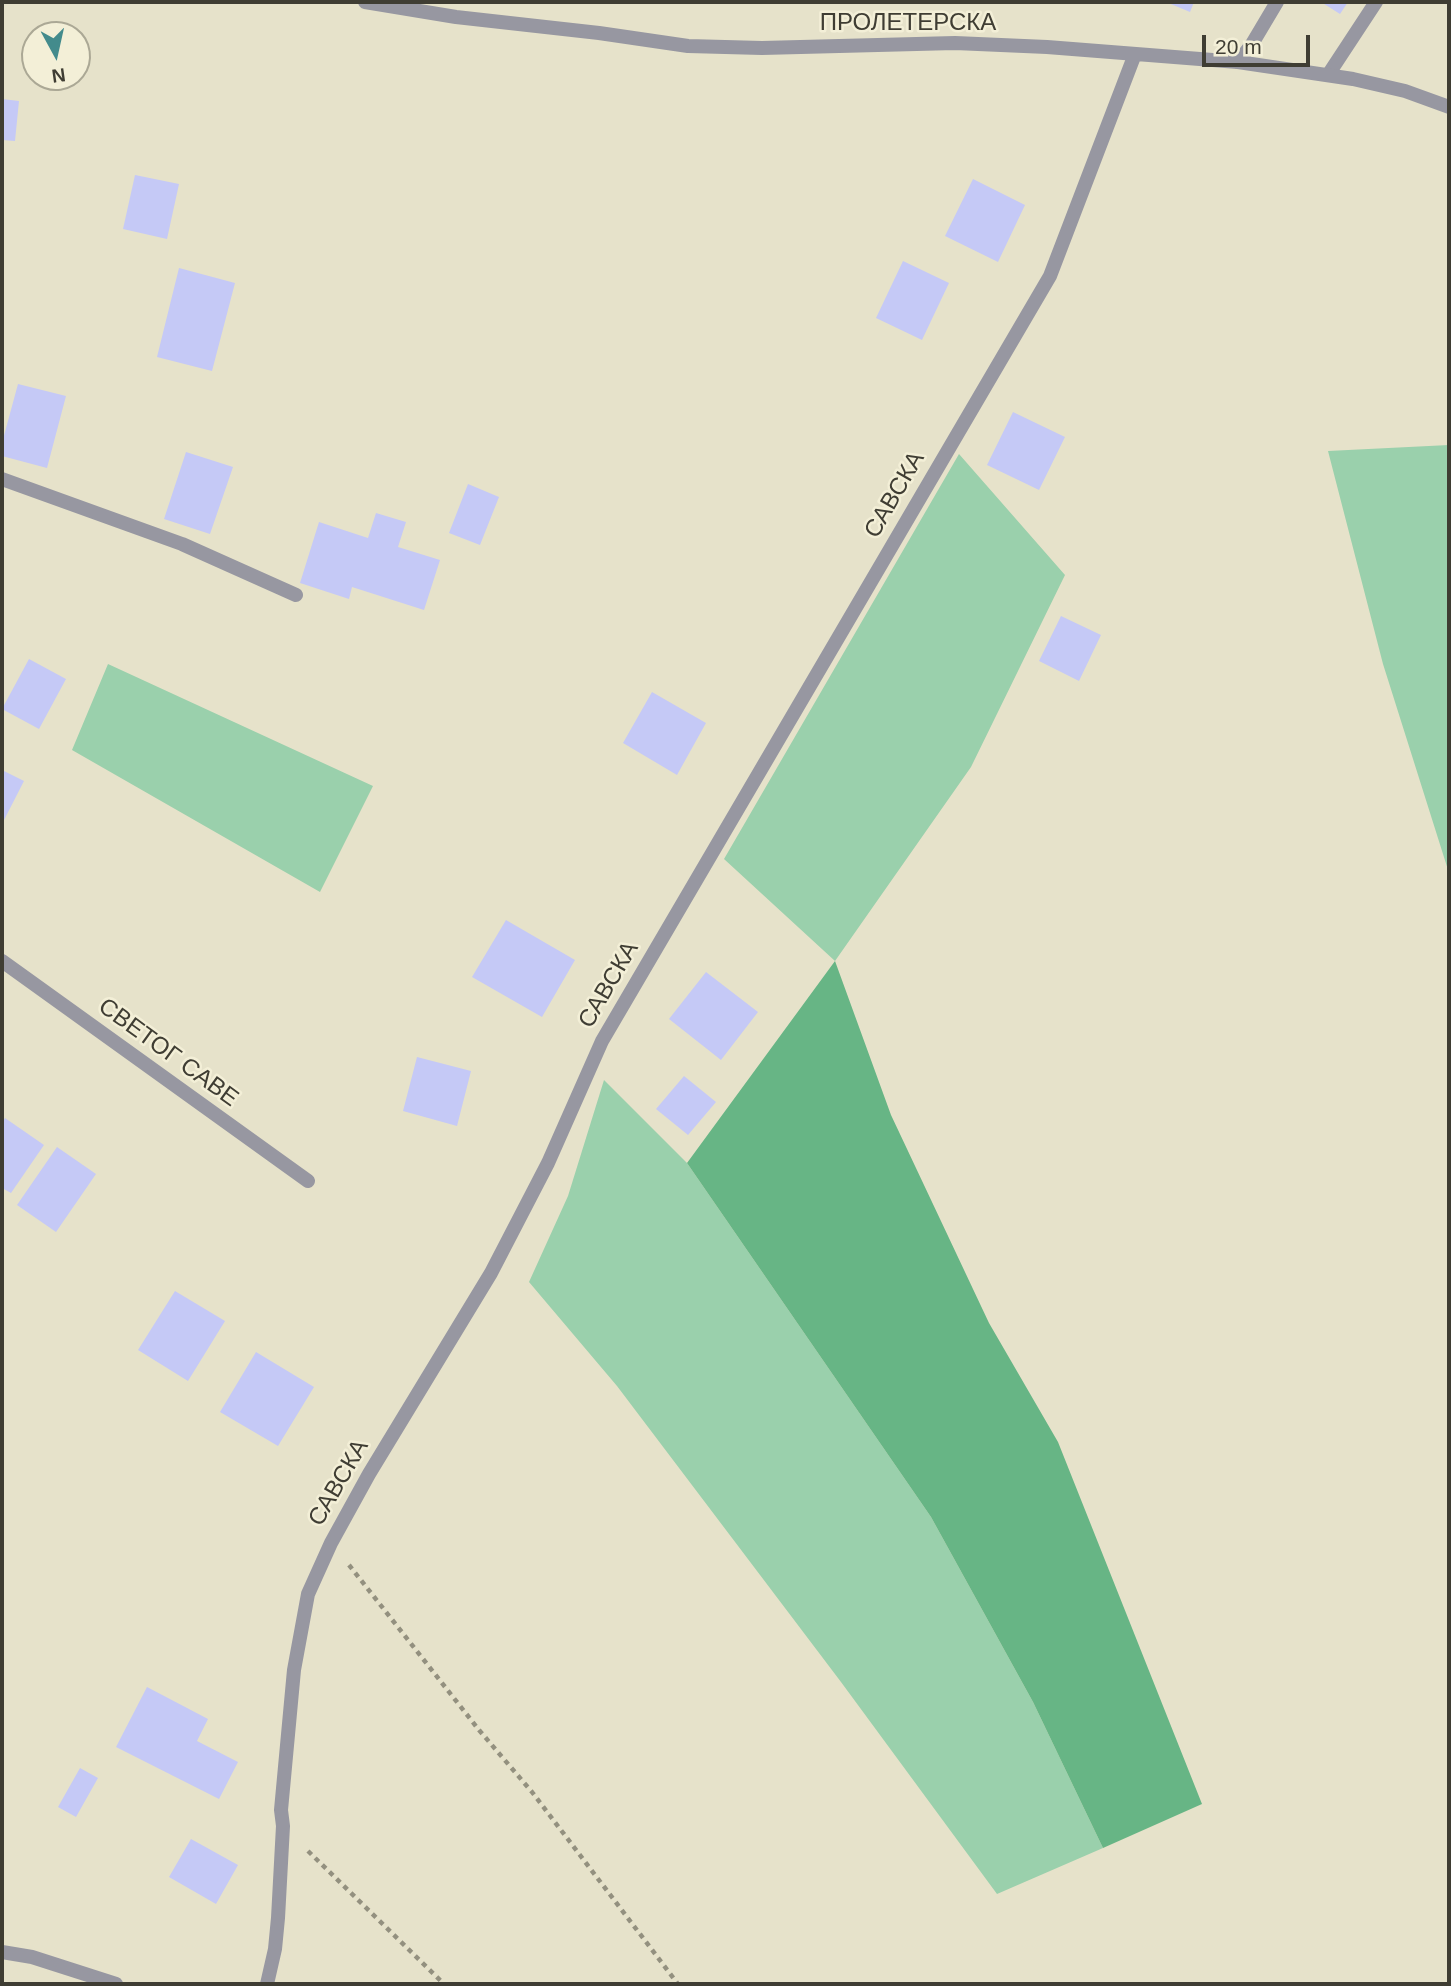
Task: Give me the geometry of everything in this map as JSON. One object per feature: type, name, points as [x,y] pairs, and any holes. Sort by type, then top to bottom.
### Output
[{"type":"street","name":"ПРОЛЕТЕРСКА","points":[[365,2],[456,17],[688,46],[762,48],[955,43],[1238,62],[1328,75],[1405,91],[1449,107]]},
{"type":"street","points":[[1238,62],[1277,2]]},
{"type":"street","points":[[1328,75],[1376,2]]},
{"type":"street","name":"САВСКА","points":[[267,1984],[276,1938],[283,1826],[281,1810],[289,1723],[308,1594],[331,1543],[369,1474],[491,1273],[548,1163],[602,1041],[1050,276],[1135,54]]},
{"type":"street","points":[[2,480],[182,544],[296,595]]},
{"type":"street","name":"СВЕТОГ САВЕ","points":[[2,961],[308,1181]]},
{"type":"street","points":[[2,1952],[32,1957],[116,1984]]},
{"type":"path","points":[[331,1543],[479,1730],[532,1792],[678,1984]]},
{"type":"path","points":[[283,1826],[444,1984]]},
{"type":"green space","points":[[1449,445],[1449,873],[1383,664],[1328,451]]},
{"type":"green space","points":[[959,454],[1065,575],[971,767],[835,961],[724,859]]},
{"type":"green space","points":[[108,664],[373,786],[320,892],[72,750]]},
{"type":"green space","points":[[835,961],[891,1115],[989,1323],[1058,1442],[1202,1804],[1103,1848],[1033,1702],[931,1517],[687,1163]]},
{"type":"green space","points":[[604,1080],[687,1163],[931,1517],[1033,1702],[1103,1848],[997,1894],[617,1386],[529,1282],[568,1196]]},
{"type":"building","points":[[1166,2],[1194,2],[1190,12]]},
{"type":"building","points":[[1321,2],[1348,2],[1340,14]]},
{"type":"building","points":[[2,99],[19,101],[15,141],[2,140]]},
{"type":"building","points":[[135,175],[179,184],[167,239],[123,229]]},
{"type":"building","points":[[973,179],[1025,205],[998,262],[945,236]]},
{"type":"building","points":[[903,261],[949,283],[922,340],[876,318]]},
{"type":"building","points":[[179,268],[235,283],[212,371],[157,357]]},
{"type":"building","points":[[18,384],[66,396],[47,468],[2,456],[2,443]]},
{"type":"building","points":[[1013,412],[1065,437],[1039,490],[987,465]]},
{"type":"building","points":[[186,452],[233,467],[210,534],[164,519]]},
{"type":"building","points":[[468,484],[499,497],[480,545],[449,533]]},
{"type":"building","points":[[376,513],[406,522],[398,547],[440,560],[424,610],[352,587],[349,599],[300,583],[319,522],[368,538]]},
{"type":"building","points":[[1061,616],[1101,635],[1079,681],[1039,661]]},
{"type":"building","points":[[29,659],[66,679],[39,729],[2,709]]},
{"type":"building","points":[[652,692],[706,723],[677,775],[623,743]]},
{"type":"building","points":[[2,770],[24,781],[2,824]]},
{"type":"building","points":[[506,920],[575,960],[542,1017],[472,977]]},
{"type":"building","points":[[706,972],[758,1012],[721,1060],[669,1019]]},
{"type":"building","points":[[417,1057],[471,1071],[457,1126],[403,1111]]},
{"type":"building","points":[[684,1076],[716,1102],[688,1135],[656,1109]]},
{"type":"building","points":[[5,1118],[44,1145],[11,1193],[2,1188],[2,1123]]},
{"type":"building","points":[[57,1147],[96,1174],[56,1232],[17,1205]]},
{"type":"building","points":[[175,1291],[225,1321],[188,1381],[138,1350]]},
{"type":"building","points":[[256,1352],[314,1387],[278,1446],[220,1412]]},
{"type":"building","points":[[147,1687],[208,1719],[197,1741],[238,1762],[219,1799],[116,1747]]},
{"type":"building","points":[[80,1768],[98,1778],[76,1817],[58,1807]]},
{"type":"building","points":[[191,1839],[238,1865],[216,1904],[169,1877]]}]
